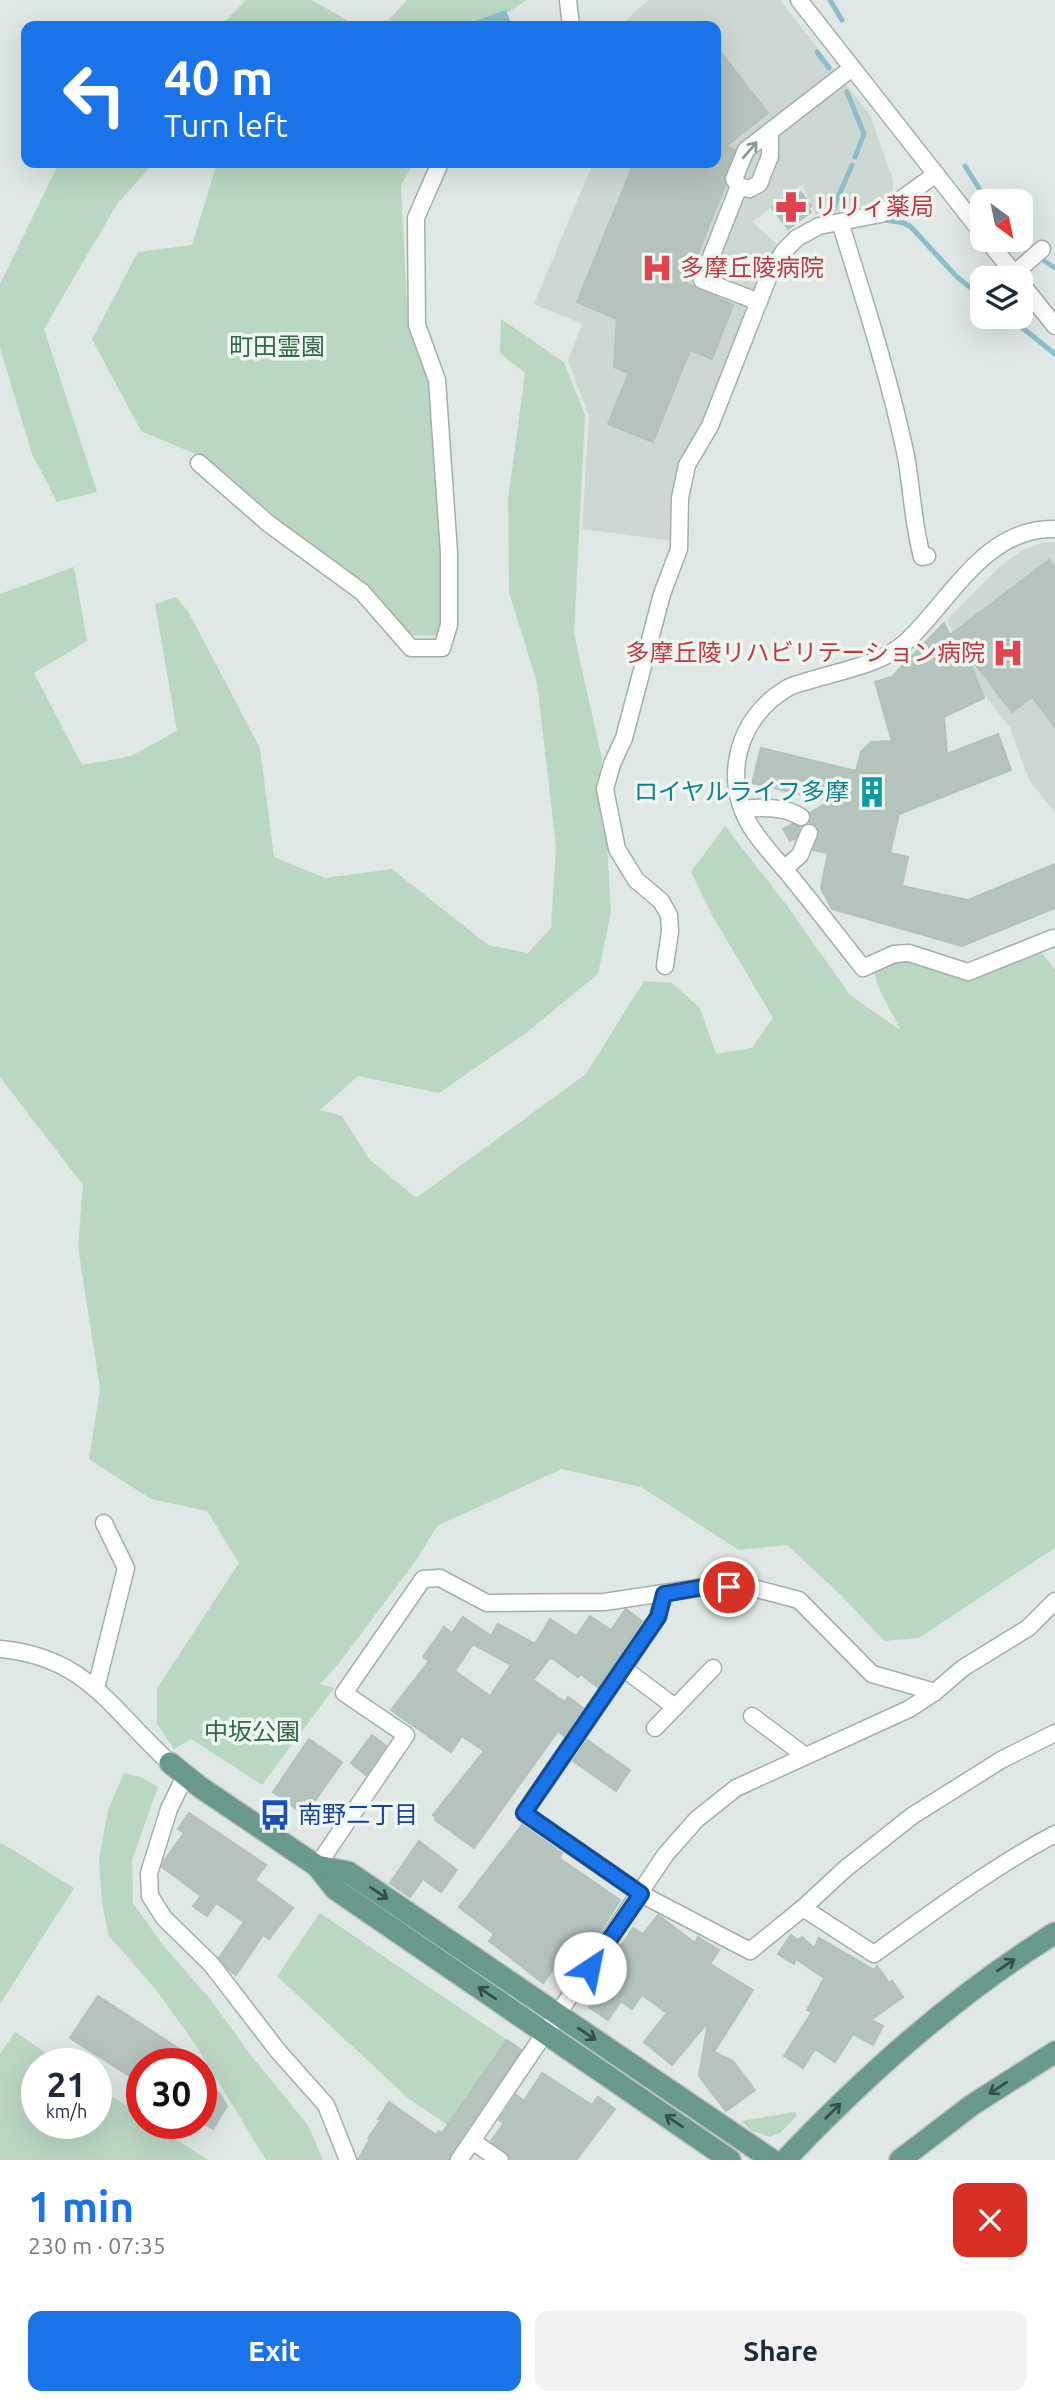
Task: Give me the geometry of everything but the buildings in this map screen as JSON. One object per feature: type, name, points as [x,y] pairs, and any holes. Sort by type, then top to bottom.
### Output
[{"type":"main road","points":[[178,1769],[317,1866],[335,1889],[730,2160]]},
{"type":"main road","points":[[317,1866],[348,1872],[772,2160]]},
{"type":"main road","points":[[785,2160],[877,2068],[934,2018],[984,1980],[1055,1933]]},
{"type":"main road","points":[[900,2160],[972,2105],[1055,2052]]},
{"type":"street","points":[[568,0],[570,21]]},
{"type":"street","points":[[799,0],[970,218]]},
{"type":"street","points":[[770,132],[770,156],[759,184],[749,189],[739,186],[734,179],[746,150],[852,68]]},
{"type":"street","points":[[200,463],[270,524],[362,592],[411,648],[442,648],[449,625],[447,526],[437,380],[417,325],[416,218],[438,168]]},
{"type":"street","points":[[665,966],[670,931],[669,915],[661,901],[636,880],[617,849],[605,789],[612,764],[624,738],[662,594],[679,549],[683,478],[687,465],[710,426],[776,264],[797,239],[819,226],[881,214],[936,174]]},
{"type":"street","points":[[739,186],[702,280],[759,302]]},
{"type":"street","points":[[840,222],[884,366],[906,458],[916,534],[922,557],[926,556]]},
{"type":"street","points":[[1027,266],[1042,249]]},
{"type":"street","points":[[996,252],[1008,266]]},
{"type":"street","points":[[1033,298],[1055,326]]},
{"type":"street","points":[[1053,938],[968,972],[909,953],[894,954],[863,968],[750,826],[738,796],[735,774],[738,750],[749,725],[766,703],[788,687],[881,658],[906,642],[984,556],[1000,543],[1020,534],[1055,529]]},
{"type":"street","points":[[743,808],[764,806],[801,817]]},
{"type":"street","points":[[784,869],[800,855],[809,833]]},
{"type":"street","points":[[96,1688],[127,1568],[104,1523]]},
{"type":"street","points":[[317,1866],[406,1735],[344,1693],[423,1579],[440,1578],[487,1603],[604,1602],[704,1587],[753,1588],[800,1600],[872,1674],[936,1692]]},
{"type":"street","points":[[664,1594],[658,1617],[524,1813],[641,1894],[750,1951],[845,1869],[912,1816],[1001,1760],[1055,1733]]},
{"type":"street","points":[[459,2160],[666,1854],[696,1819],[736,1788],[909,1709],[936,1692],[963,1668],[1028,1628],[1055,1601]]},
{"type":"street","points":[[0,1649],[20,1651],[51,1660],[78,1674],[96,1688],[178,1769],[149,1873],[150,1896],[164,1918],[211,1964],[270,2041],[326,2105],[348,2160]]},
{"type":"street","points":[[623,1668],[676,1707]]},
{"type":"street","points":[[655,1728],[713,1668]]},
{"type":"street","points":[[752,1716],[804,1755]]},
{"type":"street","points":[[803,1908],[874,1954],[952,1898],[1055,1834]]},
{"type":"street","points":[[472,2141],[500,2160]]},
{"type":"shaded area","name":"多摩丘陵病院","points":[[648,0],[780,0],[870,115],[893,180],[893,194],[878,206],[816,215],[802,185],[752,222],[779,246],[761,276],[702,423],[677,467],[672,512],[673,541],[582,529],[589,416],[568,361],[582,324],[534,304],[591,168],[721,168],[721,21],[625,21]]},
{"type":"shaded area","name":"多摩丘陵リハビリテーション病院","points":[[1045,542],[1055,542],[1055,813],[1029,780],[1010,728],[977,685],[947,620],[999,567],[1024,549]]},
{"type":"green space","points":[[246,0],[312,0],[348,21],[225,21]]},
{"type":"green space","points":[[407,0],[527,0],[495,21],[388,21]]},
{"type":"green space","points":[[57,168],[149,168],[117,204],[44,329],[97,492],[57,502],[32,454],[0,348],[0,284]]},
{"type":"green space","name":"町田霊園","points":[[215,168],[410,168],[401,186],[408,325],[430,383],[441,558],[442,624],[437,636],[406,635],[205,458],[141,431],[92,339],[138,252],[192,245]]},
{"type":"green space","name":"中坂公園","points":[[501,319],[564,362],[585,415],[574,634],[602,759],[598,792],[607,845],[611,912],[598,974],[526,1033],[439,1093],[358,1076],[320,1110],[342,1116],[369,1159],[416,1198],[586,1074],[644,981],[672,983],[700,1008],[716,1054],[752,1048],[773,1018],[712,915],[691,872],[725,826],[788,907],[850,995],[900,1030],[881,993],[874,969],[903,959],[950,973],[963,981],[1042,953],[1055,970],[1055,1548],[919,1638],[884,1641],[842,1596],[787,1545],[739,1550],[641,1487],[562,1469],[437,1526],[417,1559],[340,1662],[320,1684],[334,1688],[262,1785],[191,1739],[174,1749],[157,1724],[157,1688],[239,1563],[207,1511],[151,1499],[89,1459],[100,1389],[78,1247],[83,1185],[0,1077],[0,594],[74,567],[87,641],[34,673],[82,765],[131,756],[177,731],[155,604],[176,597],[188,611],[260,748],[274,857],[325,878],[392,869],[488,945],[528,953],[551,928],[556,846],[537,683],[509,592],[508,500],[525,373],[500,353]]},
{"type":"green space","points":[[124,1773],[143,1778],[158,1787],[132,1860],[133,1903],[162,1944],[210,1999],[253,2058],[308,2125],[323,2160],[266,2160],[217,2080],[217,2048],[198,2048],[157,1991],[109,1936],[102,1904],[99,1859],[108,1810]]},
{"type":"green space","points":[[0,1842],[74,1888],[0,2004]]},
{"type":"green space","points":[[320,1913],[507,2040],[448,2125],[408,2098],[277,1976]]},
{"type":"green space","points":[[15,2032],[39,2048],[21,2048],[21,2139],[112,2139],[112,2096],[126,2106],[126,2139],[176,2139],[208,2160],[0,2160],[0,2054]]},
{"type":"green space","points":[[795,2112],[797,2116],[780,2133],[770,2137],[752,2131],[741,2121]]},
{"type":"water","points":[[506,10],[510,21],[475,21]]},
{"type":"waterway","points":[[830,0],[842,20]]},
{"type":"waterway","points":[[817,52],[829,68]]},
{"type":"waterway","points":[[847,92],[864,134],[855,157]]},
{"type":"waterway","points":[[833,209],[852,165]]},
{"type":"waterway","points":[[965,166],[979,189]]},
{"type":"waterway","points":[[885,220],[911,227],[970,287]]},
{"type":"waterway","points":[[1043,260],[1055,268]]},
{"type":"waterway","points":[[1024,329],[1055,354]]},
{"type":"place","name":"リリィ薬局","points":[[791,207]]},
{"type":"place","name":"多摩丘陵病院","points":[[657,268]]},
{"type":"place","name":"多摩丘陵リハビリテーション病院","points":[[1008,653]]},
{"type":"place","name":"ロイヤルライフ多摩","points":[[872,792]]},
{"type":"place","name":"南野二丁目","points":[[275,1815]]},
{"type":"route","points":[[590,1968],[641,1894],[524,1813],[658,1617],[664,1594],[704,1587],[729,1587]]}]
